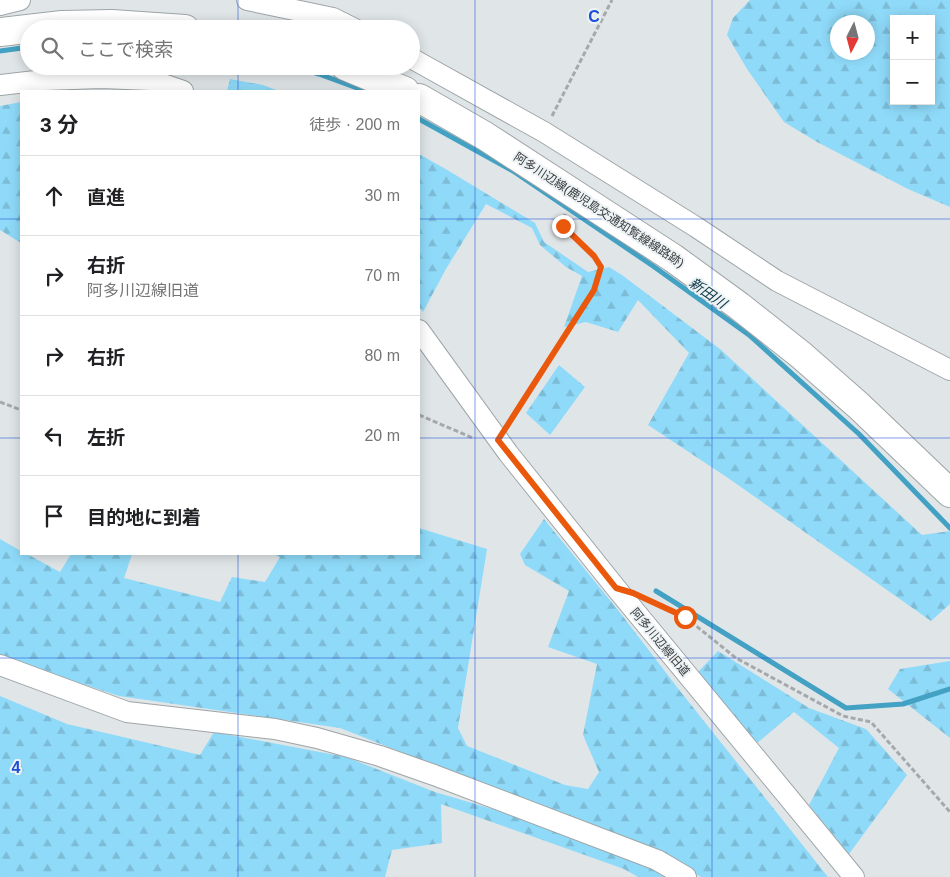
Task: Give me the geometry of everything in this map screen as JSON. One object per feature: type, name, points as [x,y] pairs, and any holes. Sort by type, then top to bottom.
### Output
[{"type":"main road","points":[[0,32],[20,30]]},
{"type":"main road","points":[[367,75],[403,90]]},
{"type":"main road","name":"阿多川辺線(鹿児島交通知覧線線路跡)","points":[[420,99],[485,136],[584,200],[673,258],[739,306],[801,355],[859,406],[950,493]]},
{"type":"street","points":[[0,5],[20,0]]},
{"type":"street","points":[[247,0],[337,20]]},
{"type":"street","points":[[420,63],[544,132],[696,227],[777,282],[950,370]]},
{"type":"street","points":[[0,86],[44,80],[101,78],[151,80],[180,90]]},
{"type":"street","name":"阿多川辺線旧道","points":[[420,331],[503,446],[616,588],[854,877]]},
{"type":"street","points":[[0,665],[127,712],[275,729],[317,738],[380,756],[657,860],[686,877]]},
{"type":"path","points":[[544,132],[612,0]]},
{"type":"path","points":[[420,415],[503,446],[594,290],[601,267],[594,256],[563,226],[564,214]]},
{"type":"path","points":[[0,402],[20,410]]},
{"type":"path","points":[[651,601],[685,617],[736,658],[843,716],[871,722],[950,812]]},
{"type":"green space","points":[[750,0],[950,0],[950,207],[908,189],[817,142],[784,122],[747,69],[727,35],[733,18]]},
{"type":"green space","points":[[230,79],[263,85],[276,90],[227,90]]},
{"type":"green space","points":[[20,102],[20,242],[0,230],[0,106]]},
{"type":"green space","points":[[420,155],[535,223],[544,242],[588,272],[609,267],[622,275],[720,349],[922,535],[950,531],[950,604],[931,621],[728,478],[648,425],[689,353],[638,300],[618,332],[586,322],[564,327],[582,276],[566,267],[540,245],[532,228],[486,204],[446,269],[423,312],[420,308]]},
{"type":"green space","points":[[559,365],[585,387],[550,435],[526,413]]},
{"type":"green space","points":[[544,519],[828,877],[701,877],[658,853],[340,728],[119,696],[31,667],[0,654],[0,539],[20,550],[20,555],[29,555],[60,572],[70,555],[132,555],[124,578],[220,602],[232,577],[265,582],[280,557],[275,555],[420,555],[420,528],[487,549],[458,728],[467,746],[565,785],[588,789],[599,772],[583,735],[597,664],[548,647],[569,591],[525,565],[520,554]]},
{"type":"green space","points":[[718,651],[809,708],[866,729],[907,775],[849,854],[809,805],[839,748],[794,712],[756,744],[698,672]]},
{"type":"green space","points":[[950,661],[950,738],[888,689],[900,669]]},
{"type":"green space","points":[[0,696],[67,724],[200,755],[214,732],[346,757],[435,792],[539,823],[649,868],[666,877],[638,877],[624,869],[441,804],[442,843],[392,850],[385,877],[0,877]]},
{"type":"waterway","name":"新田川","points":[[0,51],[20,48]]},
{"type":"waterway","name":"新田川","points":[[322,75],[362,90]]},
{"type":"waterway","name":"新田川","points":[[420,120],[513,171],[653,266],[749,335],[859,434],[950,528]]},
{"type":"waterway","points":[[656,591],[846,708],[903,704],[950,689]]},
{"type":"route","points":[[563,226],[594,256],[601,267],[594,290],[498,440],[616,588],[633,593],[685,617]]}]
